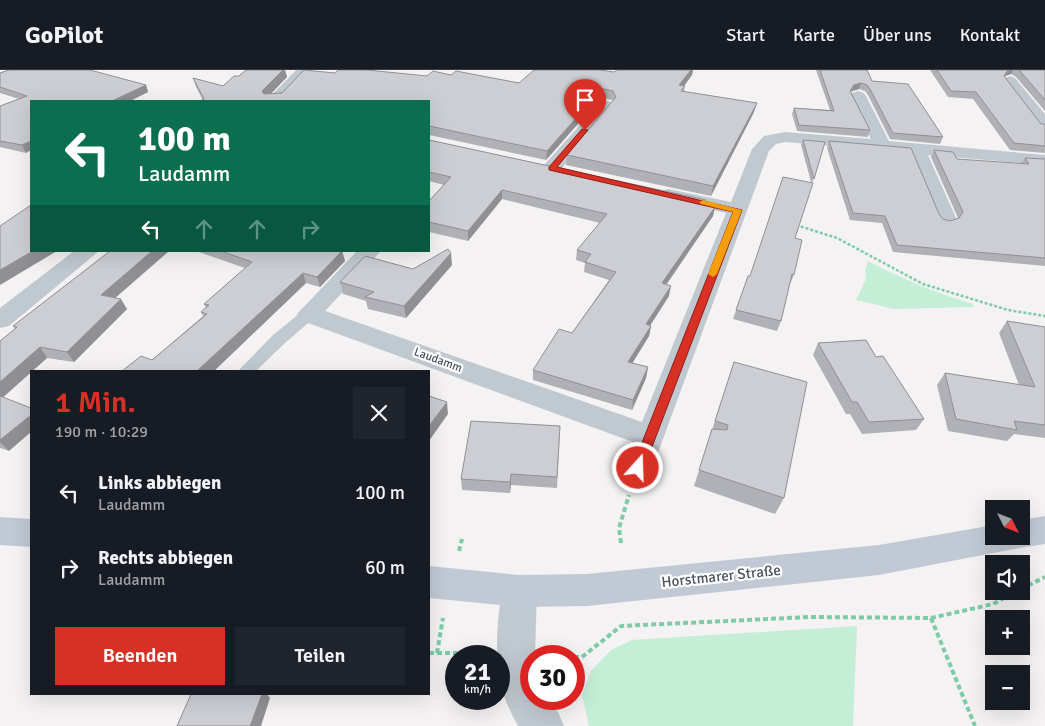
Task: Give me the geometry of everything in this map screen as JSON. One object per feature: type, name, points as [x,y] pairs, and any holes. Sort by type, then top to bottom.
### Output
[{"type":"main road","points":[[1030,532],[1045,530]]},
{"type":"main road","points":[[0,531],[30,534]]},
{"type":"main road","name":"Horstmarer Straße","points":[[437,596],[519,591],[587,590],[879,560],[985,541]]},
{"type":"street","points":[[275,100],[304,70]]},
{"type":"street","points":[[1010,81],[1045,126]]},
{"type":"street","points":[[858,96],[883,146]]},
{"type":"street","points":[[552,168],[606,105],[581,101]]},
{"type":"street","points":[[638,468],[761,149],[770,140],[785,137],[1045,160]]},
{"type":"street","points":[[917,150],[948,220]]},
{"type":"street","points":[[533,164],[571,172]]},
{"type":"street","points":[[654,191],[738,210]]},
{"type":"street","points":[[0,320],[87,252]]},
{"type":"street","points":[[309,314],[369,252]]},
{"type":"street","name":"Laudamm","points":[[309,314],[649,436]]},
{"type":"street","points":[[519,591],[516,654],[522,693],[534,723]]},
{"type":"lane","points":[[247,370],[279,339],[309,314]]},
{"type":"path","points":[[790,224],[816,230],[837,238],[923,284],[1008,310],[1045,316]]},
{"type":"path","points":[[621,543],[619,528],[638,468]]},
{"type":"path","points":[[1030,584],[1045,577]]},
{"type":"path","points":[[437,596],[437,653]]},
{"type":"path","points":[[585,655],[621,626],[810,616],[931,618],[993,604],[1000,600]]},
{"type":"path","points":[[931,618],[975,726]]},
{"type":"green space","points":[[868,261],[919,285],[973,304],[973,307],[894,309],[856,300],[866,279],[865,271]]},
{"type":"green space","points":[[857,626],[853,726],[589,726],[585,708],[585,687],[591,671],[611,650],[632,640]]},
{"type":"building","points":[[9,70],[90,70],[146,85],[114,100],[30,100],[30,141],[22,145],[0,141],[0,106],[27,96],[0,87],[0,73]]},
{"type":"building","points":[[246,70],[283,70],[262,91],[264,94],[282,93],[304,70],[335,73],[338,70],[367,70],[427,76],[433,71],[451,75],[456,71],[519,83],[534,70],[600,70],[614,72],[617,70],[691,70],[679,85],[685,86],[681,91],[757,103],[713,186],[567,155],[616,97],[613,91],[584,86],[574,88],[572,93],[574,96],[592,100],[547,151],[430,126],[430,100],[202,100],[204,99],[193,78],[223,86],[234,76],[239,76]]},
{"type":"building","points":[[820,70],[867,70],[872,81],[908,84],[943,137],[893,133],[870,89],[867,85],[861,83],[854,85],[850,91],[870,130],[799,125],[794,108],[834,111]]},
{"type":"building","points":[[937,70],[1008,70],[1004,76],[1041,124],[1045,124],[1045,146],[1014,143],[976,92],[951,91]]},
{"type":"building","points":[[1018,70],[1045,70],[1045,100],[1020,71]]},
{"type":"building","points":[[430,140],[706,200],[704,204],[715,207],[662,283],[671,286],[646,324],[651,326],[628,362],[648,367],[633,400],[533,370],[559,329],[572,333],[616,272],[585,262],[591,254],[577,250],[607,214],[502,190],[468,231],[430,222],[430,200],[451,177],[430,172]]},
{"type":"building","points":[[803,140],[825,142],[814,179]]},
{"type":"building","points":[[829,141],[911,148],[939,214],[943,219],[950,221],[959,218],[963,212],[934,150],[953,152],[957,159],[1029,164],[1025,158],[1045,159],[1045,258],[897,245],[885,216],[853,213]]},
{"type":"building","points":[[783,177],[813,183],[795,238],[802,240],[781,321],[736,310],[748,276],[750,276]]},
{"type":"building","points":[[30,206],[31,252],[0,270],[0,226]]},
{"type":"building","points":[[448,249],[451,253],[404,306],[365,297],[374,292],[340,282],[365,256],[413,269]]},
{"type":"building","points":[[109,252],[151,252],[101,295],[121,299],[67,352],[40,347],[0,382],[0,341],[17,327],[13,326]]},
{"type":"building","points":[[224,252],[341,252],[317,277],[303,273],[198,370],[123,370],[141,356],[152,360],[207,314],[201,312],[209,305],[204,304],[252,262]]},
{"type":"building","points":[[1007,321],[1045,327],[1045,425],[1014,421],[1017,430],[956,419],[945,373],[1035,387]]},
{"type":"building","points":[[866,340],[876,357],[883,356],[924,419],[869,422],[857,402],[852,402],[818,343]]},
{"type":"building","points":[[734,362],[807,382],[784,498],[699,470],[712,429],[727,430],[728,425],[715,421]]},
{"type":"building","points":[[0,396],[30,408],[30,416],[0,440]]},
{"type":"building","points":[[430,396],[447,402],[430,425]]},
{"type":"building","points":[[471,421],[560,426],[557,477],[511,474],[510,482],[461,479]]},
{"type":"building","points":[[191,695],[262,695],[250,726],[177,726]]},
{"type":"slow traffic","points":[[703,202],[738,210],[713,274]]},
{"type":"route","points":[[585,130],[552,168],[738,210],[638,468]]}]
